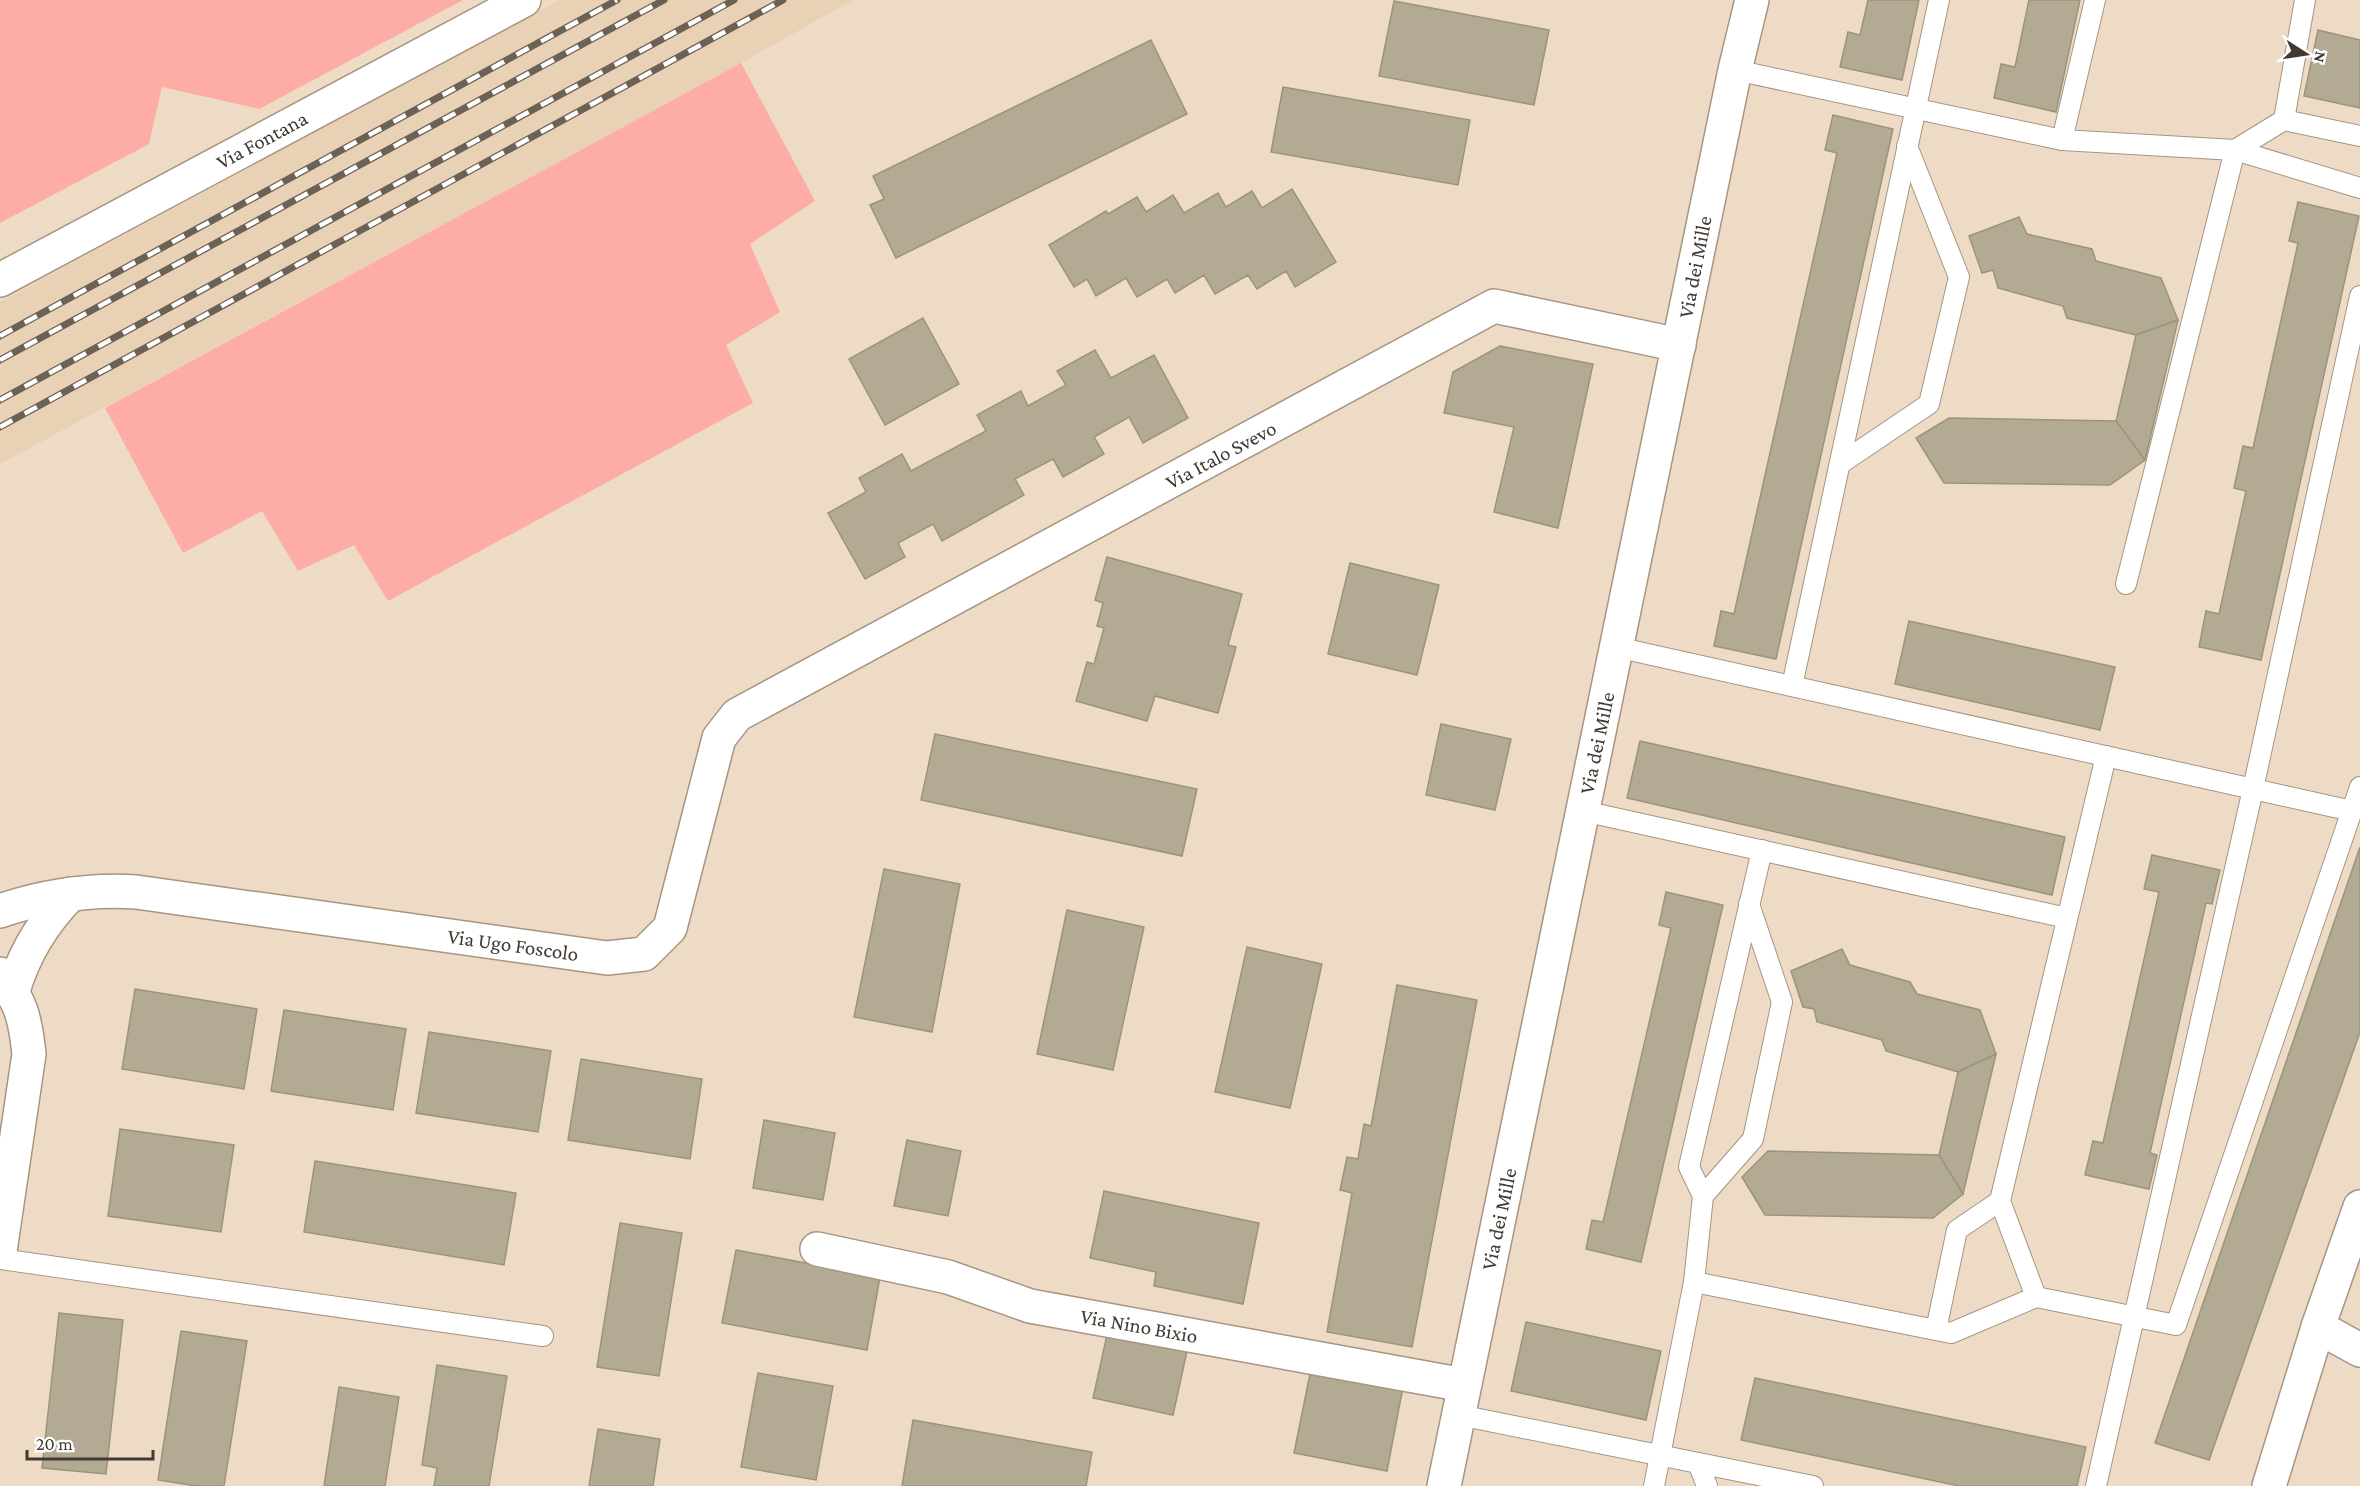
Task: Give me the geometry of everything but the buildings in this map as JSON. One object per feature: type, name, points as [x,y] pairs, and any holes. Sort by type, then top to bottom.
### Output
[{"type":"street","name":"Via Fontana","points":[[0,280],[524,0]]},
{"type":"street","name":"Via dei Mille","points":[[1444,1486],[1735,70],[1752,0]]},
{"type":"street","name":"Via Italo Svevo","points":[[781,690],[1494,306],[1679,345]]},
{"type":"street","name":"Via Ugo Foscolo","points":[[0,911],[26,902],[71,894],[136,892],[607,958],[644,954],[670,928],[719,738],[736,715],[781,690]]},
{"type":"street","points":[[0,1251],[29,1054],[26,1021],[6,982],[42,927],[71,894]]},
{"type":"street","points":[[2269,1486],[2318,1327],[2360,1207]]},
{"type":"street","name":"Via Nino Bixio","points":[[818,1249],[948,1277],[1030,1306],[1462,1400]]},
{"type":"street","points":[[2318,1327],[2360,1350]]},
{"type":"lane","points":[[1792,686],[1939,0]]},
{"type":"lane","points":[[2062,140],[2095,0]]},
{"type":"lane","points":[[2284,120],[2305,0]]},
{"type":"lane","points":[[1735,70],[2062,140],[2235,150],[2360,188]]},
{"type":"lane","points":[[2126,584],[2235,150],[2284,120],[2360,136]]},
{"type":"lane","points":[[1840,464],[1929,404],[1959,277],[1907,146]]},
{"type":"lane","points":[[2096,1486],[2253,789],[2360,296]]},
{"type":"lane","points":[[1616,647],[2352,811]]},
{"type":"lane","points":[[2036,1297],[2000,1201],[2106,756]]},
{"type":"lane","points":[[1694,1282],[1951,1333],[2036,1297],[2176,1325],[2360,787]]},
{"type":"lane","points":[[1583,811],[2067,918]]},
{"type":"lane","points":[[1654,1486],[1694,1282],[1703,1196],[1689,1167],[1762,850]]},
{"type":"lane","points":[[1703,1196],[1753,1139],[1782,1002],[1749,904]]},
{"type":"lane","points":[[1936,1330],[1957,1230],[2000,1201]]},
{"type":"lane","points":[[0,1259],[543,1336]]},
{"type":"lane","points":[[1462,1400],[1660,1456],[1813,1486]]},
{"type":"lane","points":[[1698,1463],[1707,1486]]},
{"type":"shaded area","points":[[0,0],[463,0],[259,109],[162,87],[149,144],[0,223]]},
{"type":"shaded area","points":[[559,0],[853,0],[741,63],[0,464],[0,302]]},
{"type":"shaded area","points":[[741,63],[815,201],[750,244],[780,312],[726,345],[753,403],[388,601],[354,545],[298,571],[262,511],[183,553],[105,408]]},
{"type":"railway","points":[[0,336],[617,0]]},
{"type":"railway","points":[[0,360],[664,0]]},
{"type":"railway","points":[[0,400],[734,0]]},
{"type":"railway","points":[[0,427],[783,0]]}]
